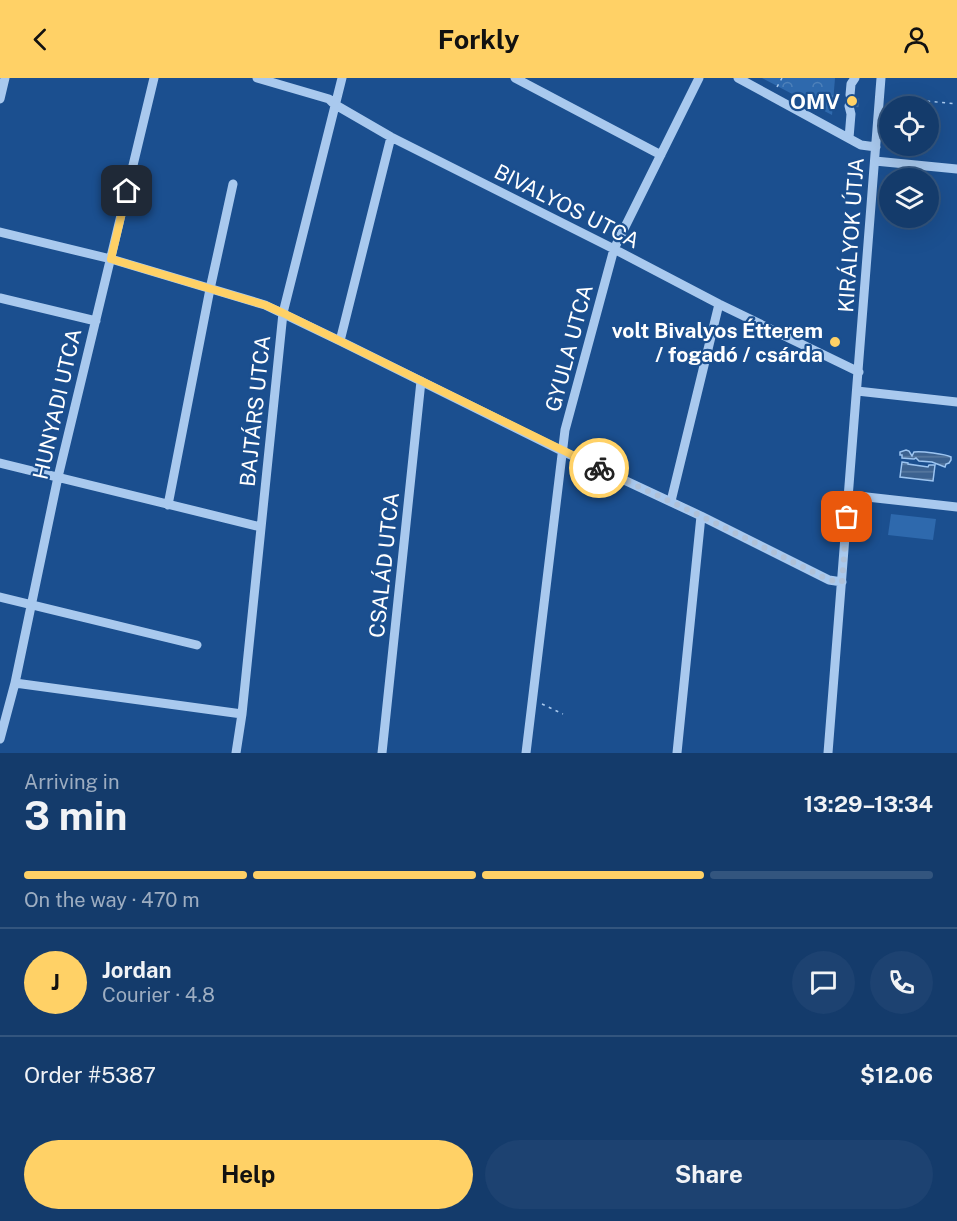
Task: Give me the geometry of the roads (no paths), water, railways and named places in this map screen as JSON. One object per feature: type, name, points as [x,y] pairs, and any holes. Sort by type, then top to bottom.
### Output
[{"type":"street","points":[[0,99],[5,78]]},
{"type":"street","name":"HUNYADI UTCA","points":[[0,739],[15,683],[58,477],[154,78]]},
{"type":"street","name":"BIVALYOS UTCA","points":[[257,78],[274,80],[329,99],[391,137],[719,304],[859,372]]},
{"type":"street","name":"BAJTÁRS UTCA","points":[[236,753],[242,714],[283,313],[342,78]]},
{"type":"street","points":[[515,78],[661,155]]},
{"type":"street","name":"GYULA UTCA","points":[[526,753],[565,430],[614,249],[699,78]]},
{"type":"street","points":[[738,78],[861,145],[876,147]]},
{"type":"street","points":[[873,78],[880,91]]},
{"type":"street","name":"KIRÁLYOK ÚTJA","points":[[828,753],[881,78]]},
{"type":"street","points":[[853,95],[856,85],[854,79]]},
{"type":"street","points":[[849,138],[851,109]]},
{"type":"street","points":[[340,341],[391,137]]},
{"type":"street","points":[[875,160],[957,169]]},
{"type":"street","points":[[168,505],[233,184]]},
{"type":"street","points":[[0,232],[111,259],[265,305],[829,580],[842,582]]},
{"type":"street","points":[[0,298],[96,321]]},
{"type":"street","points":[[671,501],[719,304]]},
{"type":"street","name":"CSALÁD UTCA","points":[[382,753],[422,381]]},
{"type":"street","points":[[857,391],[957,402]]},
{"type":"street","points":[[0,463],[261,527]]},
{"type":"street","points":[[849,495],[957,507]]},
{"type":"street","points":[[677,753],[701,516]]},
{"type":"street","points":[[0,597],[197,645]]},
{"type":"street","points":[[15,683],[242,714]]},
{"type":"tunnel","points":[[854,107],[855,95]]},
{"type":"place","name":"OMV","points":[[852,101]]},
{"type":"place","name":"volt Bivalyos Étterem / fogadó / csárda","points":[[835,342]]}]
